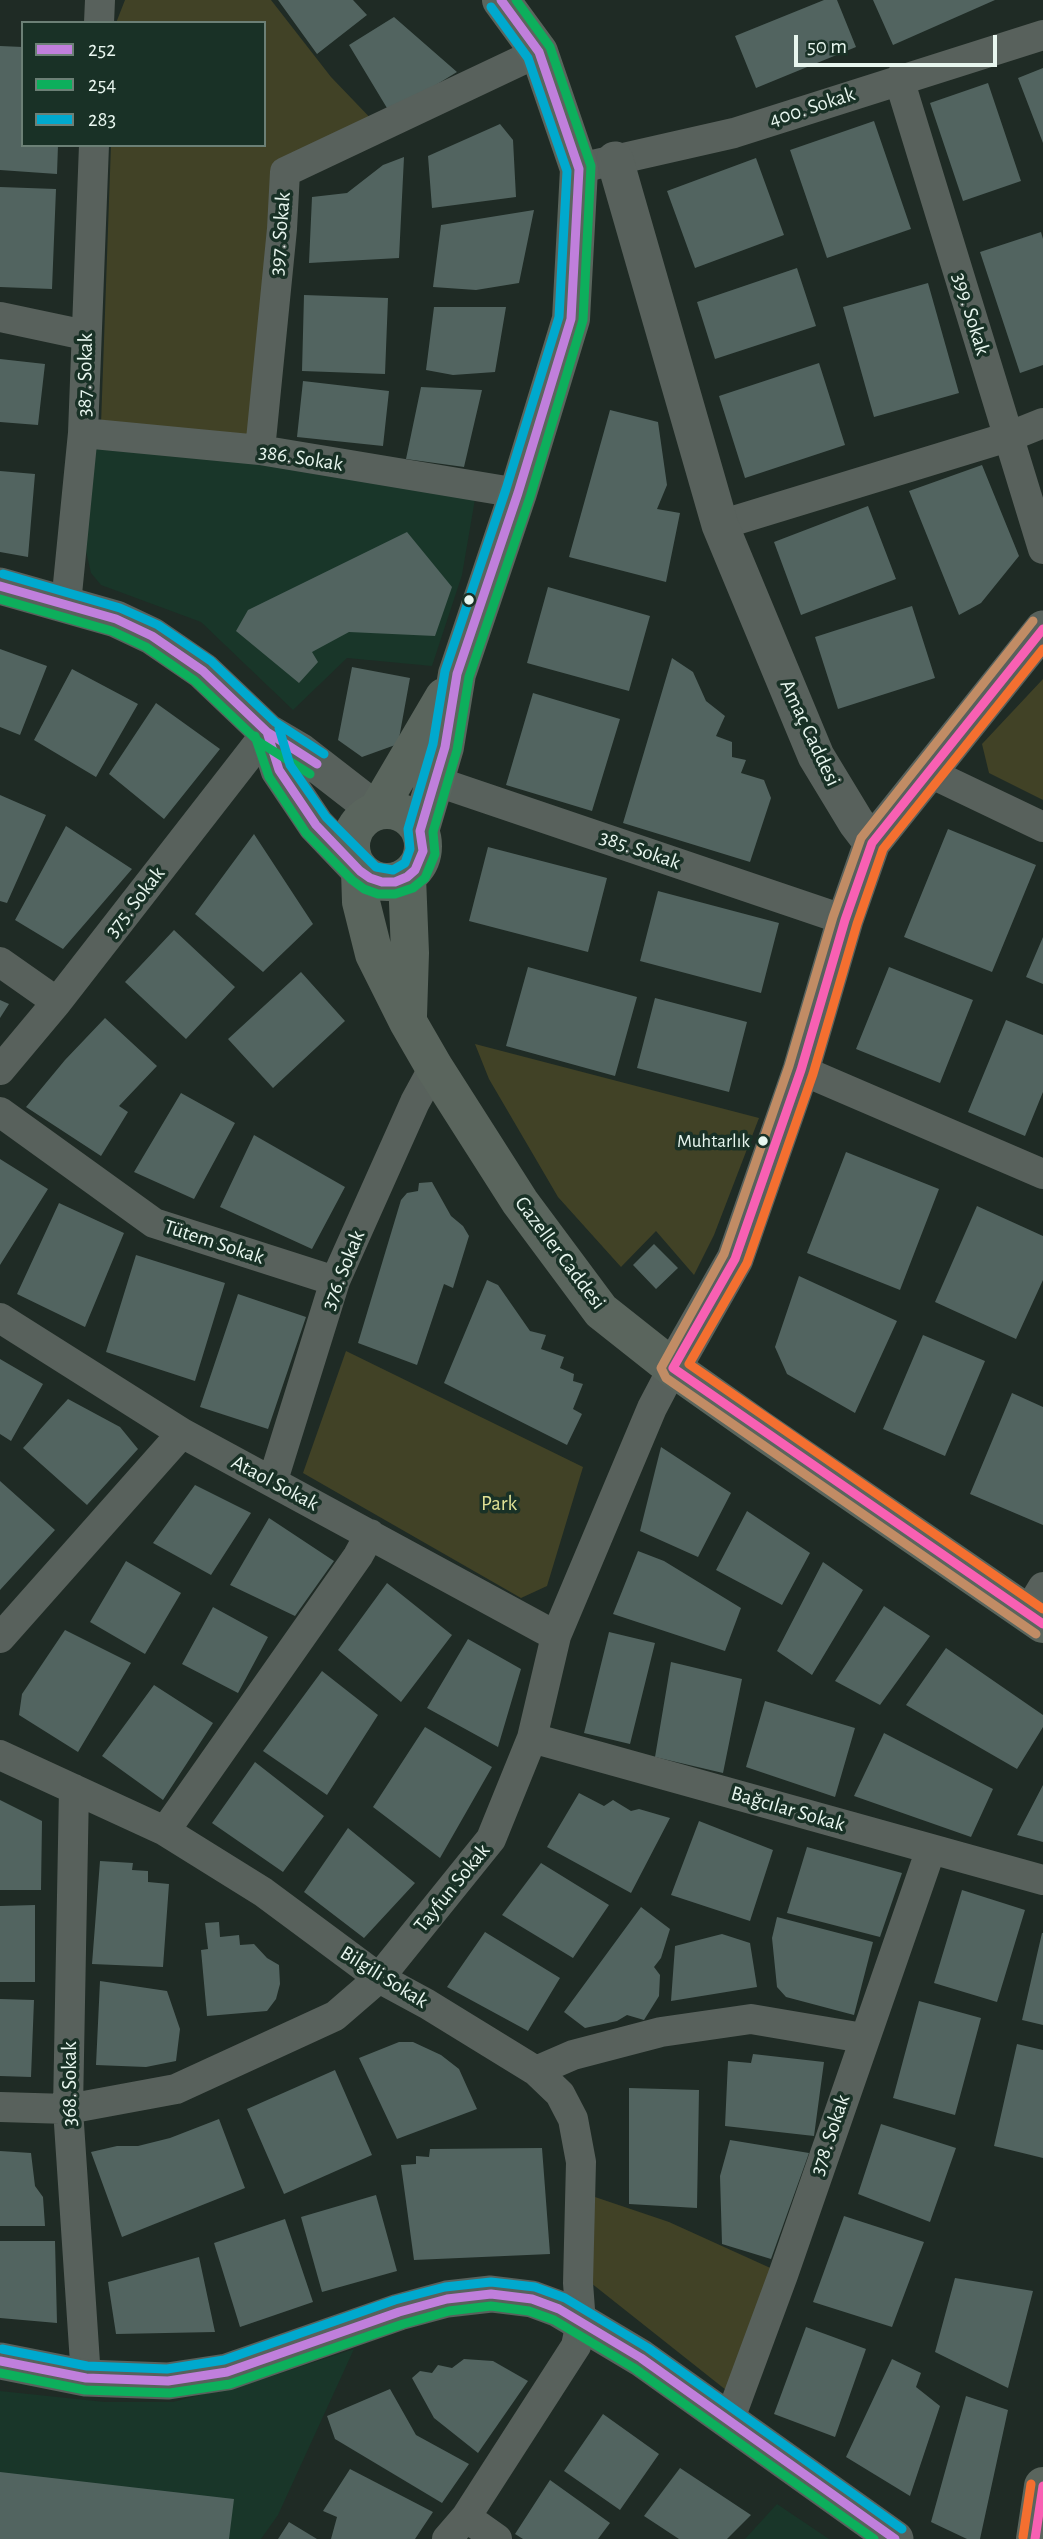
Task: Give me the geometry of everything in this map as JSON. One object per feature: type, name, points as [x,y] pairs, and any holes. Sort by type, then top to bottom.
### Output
[{"type":"main road","points":[[420,831],[407,815],[388,809],[377,811],[357,824],[350,848],[353,860],[360,871],[370,878],[395,882],[415,870],[423,851],[420,831],[445,747],[457,674],[518,493],[571,319],[579,169],[539,52],[501,0]]},
{"type":"main road","points":[[377,811],[457,674]]},
{"type":"main road","name":"Gazeller Caddesi","points":[[360,871],[360,902],[374,954],[408,1022],[433,1067],[520,1202],[601,1311],[673,1368],[1038,1608]]},
{"type":"main road","points":[[407,877],[410,953],[408,1022]]},
{"type":"main road","points":[[1035,2539],[1043,2486]]},
{"type":"street","points":[[99,21],[100,0]]},
{"type":"street","name":"400. Sokak","points":[[579,169],[734,133],[1043,35]]},
{"type":"street","name":"397. Sokak","points":[[260,450],[282,229],[285,172],[539,52]]},
{"type":"street","name":"399. Sokak","points":[[899,79],[1043,549]]},
{"type":"street","name":"387. Sokak","points":[[66,604],[83,433],[93,147]]},
{"type":"street","name":"Amaç Caddesi","points":[[615,160],[720,525],[816,756],[872,843]]},
{"type":"street","points":[[0,317],[85,335]]},
{"type":"street","points":[[720,525],[1008,437],[1043,423]]},
{"type":"street","name":"386. Sokak","points":[[83,433],[260,450],[518,493]]},
{"type":"street","points":[[0,586],[116,620],[152,636],[203,671],[267,732],[301,752],[377,811]]},
{"type":"street","points":[[673,1368],[736,1259],[801,1070],[845,920],[872,843],[1043,629]]},
{"type":"street","points":[[267,732],[279,770],[308,814],[360,871]]},
{"type":"street","name":"375. Sokak","points":[[0,1070],[57,1002],[267,732]]},
{"type":"street","points":[[928,772],[1043,827]]},
{"type":"street","name":"385. Sokak","points":[[435,781],[845,920]]},
{"type":"street","points":[[0,962],[57,1002]]},
{"type":"street","name":"376. Sokak","points":[[273,1480],[335,1281],[433,1067]]},
{"type":"street","points":[[801,1070],[1043,1174]]},
{"type":"street","name":"Tütem Sokak","points":[[0,1112],[154,1223],[335,1281]]},
{"type":"street","name":"Ataol Sokak","points":[[0,1318],[183,1433],[556,1636]]},
{"type":"street","name":"Tayfun Sokak","points":[[0,2107],[68,2109],[176,2089],[335,2016],[379,1978],[491,1839],[532,1738],[556,1636],[652,1408],[673,1368]]},
{"type":"street","points":[[0,1638],[183,1433]]},
{"type":"street","points":[[165,1831],[358,1556],[370,1534]]},
{"type":"street","name":"Bağcılar Sokak","points":[[532,1738],[1043,1880]]},
{"type":"street","name":"Bilgili Sokak","points":[[0,1755],[165,1831],[263,1892],[379,1978],[536,2071],[560,2094],[573,2119],[581,2162],[578,2283],[581,2323]]},
{"type":"street","name":"368. Sokak","points":[[74,1789],[68,2109],[86,2378]]},
{"type":"street","name":"378. Sokak","points":[[729,2421],[783,2275],[863,2038],[931,1849]]},
{"type":"street","points":[[536,2071],[573,2055],[661,2032],[751,2019],[863,2038]]},
{"type":"street","points":[[0,2361],[86,2378],[168,2381],[227,2372],[399,2312],[447,2299],[491,2294],[532,2299],[559,2309],[641,2358],[895,2539]]},
{"type":"street","points":[[497,2539],[456,2528],[576,2346],[581,2323]]},
{"type":"shaded area","points":[[93,446],[299,468],[475,499],[462,575],[432,666],[347,658],[293,710],[201,622],[101,585],[91,573],[84,543]]},
{"type":"shaded area","points":[[354,2349],[278,2515],[261,2539],[0,2539],[0,2391],[105,2402],[173,2402],[266,2378]]},
{"type":"shaded area","points":[[777,2504],[829,2539],[745,2539]]},
{"type":"green space","points":[[125,0],[271,0],[331,77],[378,126],[277,169],[250,443],[101,424],[111,147],[266,147],[266,21],[117,21]]},
{"type":"green space","points":[[1043,679],[1043,800],[989,773],[982,744]]},
{"type":"green space","points":[[475,1044],[759,1118],[714,1235],[694,1275],[656,1231],[621,1267],[558,1197],[489,1079]]},
{"type":"green space","name":"Park","points":[[346,1351],[583,1467],[547,1586],[521,1598],[303,1473]]},
{"type":"green space","points":[[595,2197],[669,2222],[777,2271],[731,2394],[586,2279]]},
{"type":"building","points":[[278,0],[353,0],[367,15],[317,54]]},
{"type":"building","points":[[824,0],[837,0],[856,47],[756,88],[735,36]]},
{"type":"building","points":[[873,0],[995,0],[893,45]]},
{"type":"building","points":[[394,17],[457,72],[390,113],[349,45]]},
{"type":"building","points":[[0,46],[21,47],[21,147],[58,147],[57,174],[0,170]]},
{"type":"building","points":[[1043,68],[1043,143],[1018,78]]},
{"type":"building","points":[[988,83],[1021,181],[963,201],[930,103]]},
{"type":"building","points":[[874,121],[911,229],[827,258],[790,150]]},
{"type":"building","points":[[500,124],[513,140],[516,197],[432,208],[428,156]]},
{"type":"building","points":[[404,157],[399,258],[309,263],[312,197],[347,193],[383,165]]},
{"type":"building","points":[[756,158],[784,235],[695,268],[667,191]]},
{"type":"building","points":[[0,187],[56,189],[52,289],[0,287]]},
{"type":"building","points":[[534,210],[519,283],[476,290],[433,287],[441,225]]},
{"type":"building","points":[[1041,232],[1043,365],[1020,373],[980,252]]},
{"type":"building","points":[[797,268],[816,326],[715,359],[697,302]]},
{"type":"building","points":[[928,283],[959,393],[874,417],[843,307]]},
{"type":"building","points":[[304,295],[388,298],[385,374],[302,371]]},
{"type":"building","points":[[434,307],[506,307],[495,372],[453,375],[426,370]]},
{"type":"building","points":[[0,359],[45,364],[38,425],[0,422]]},
{"type":"building","points":[[819,363],[845,445],[745,478],[719,396]]},
{"type":"building","points":[[303,381],[389,391],[383,446],[297,437]]},
{"type":"building","points":[[421,387],[482,390],[464,467],[406,459]]},
{"type":"building","points":[[610,410],[658,422],[667,485],[657,509],[680,513],[666,582],[569,557]]},
{"type":"building","points":[[982,465],[1019,556],[981,603],[959,615],[909,491]]},
{"type":"building","points":[[0,471],[35,474],[28,557],[0,552]]},
{"type":"building","points":[[868,506],[896,579],[801,615],[774,542]]},
{"type":"building","points":[[407,532],[452,587],[435,636],[349,632],[312,652],[318,662],[299,683],[236,631],[248,610]]},
{"type":"building","points":[[548,587],[650,616],[629,691],[527,663]]},
{"type":"building","points":[[912,606],[935,678],[838,709],[815,637]]},
{"type":"building","points":[[0,649],[47,666],[20,735],[0,727]]},
{"type":"building","points":[[672,658],[693,672],[706,701],[725,716],[716,736],[732,742],[732,757],[746,760],[741,773],[764,780],[771,798],[750,862],[623,823]]},
{"type":"building","points":[[352,667],[410,678],[398,744],[362,757],[338,740]]},
{"type":"building","points":[[72,669],[138,704],[96,777],[34,740]]},
{"type":"building","points":[[533,693],[620,719],[592,811],[506,785]]},
{"type":"building","points":[[156,703],[220,749],[164,819],[109,774]]},
{"type":"building","points":[[0,795],[46,815],[7,903],[0,901]]},
{"type":"building","points":[[66,826],[132,869],[63,949],[15,920]]},
{"type":"building","points":[[948,829],[1036,865],[992,972],[904,937]]},
{"type":"building","points":[[254,834],[313,924],[263,972],[195,914]]},
{"type":"building","points":[[488,847],[607,878],[588,952],[469,921]]},
{"type":"building","points":[[658,891],[779,923],[761,993],[640,961]]},
{"type":"building","points":[[174,930],[235,987],[186,1039],[125,982]]},
{"type":"building","points":[[1043,937],[1043,984],[1026,977]]},
{"type":"building","points":[[528,967],[637,997],[615,1076],[506,1046]]},
{"type":"building","points":[[889,967],[973,1000],[940,1083],[856,1049]]},
{"type":"building","points":[[301,972],[345,1021],[273,1088],[228,1039]]},
{"type":"building","points":[[655,998],[747,1022],[729,1092],[637,1068]]},
{"type":"building","points":[[0,1000],[9,1004],[0,1018]]},
{"type":"building","points":[[105,1018],[157,1066],[119,1106],[128,1112],[101,1156],[26,1107]]},
{"type":"building","points":[[1006,1020],[1043,1035],[1043,1092],[1025,1136],[968,1112]]},
{"type":"building","points":[[181,1093],[235,1123],[194,1199],[134,1172]]},
{"type":"building","points":[[254,1135],[345,1187],[312,1249],[220,1207]]},
{"type":"building","points":[[846,1152],[939,1189],[900,1290],[807,1253]]},
{"type":"building","points":[[0,1159],[48,1189],[0,1265]]},
{"type":"building","points":[[432,1182],[451,1216],[463,1226],[469,1236],[453,1288],[444,1284],[417,1365],[358,1343],[401,1200],[407,1193],[418,1191],[419,1183]]},
{"type":"building","points":[[59,1203],[124,1233],[85,1327],[17,1294]]},
{"type":"building","points":[[977,1206],[1043,1236],[1043,1280],[1016,1339],[935,1302]]},
{"type":"building","points":[[654,1244],[678,1268],[656,1289],[633,1265]]},
{"type":"building","points":[[136,1255],[225,1283],[195,1381],[106,1352]]},
{"type":"building","points":[[799,1276],[897,1321],[855,1413],[787,1374],[775,1347]]},
{"type":"building","points":[[487,1280],[498,1285],[530,1331],[546,1335],[541,1349],[564,1357],[560,1368],[574,1374],[573,1381],[583,1384],[573,1409],[582,1414],[567,1445],[444,1383]]},
{"type":"building","points":[[238,1294],[306,1317],[268,1429],[200,1407]]},
{"type":"building","points":[[923,1335],[985,1361],[945,1456],[883,1429]]},
{"type":"building","points":[[0,1359],[43,1384],[11,1441],[0,1434]]},
{"type":"building","points":[[1012,1393],[1043,1407],[1043,1525],[970,1494]]},
{"type":"building","points":[[68,1399],[120,1427],[138,1449],[87,1505],[23,1448]]},
{"type":"building","points":[[661,1447],[731,1493],[698,1557],[640,1531]]},
{"type":"building","points":[[0,1481],[55,1530],[0,1590]]},
{"type":"building","points":[[195,1485],[251,1513],[211,1575],[153,1543]]},
{"type":"building","points":[[747,1511],[810,1553],[782,1605],[716,1570]]},
{"type":"building","points":[[269,1518],[334,1561],[295,1616],[230,1585]]},
{"type":"building","points":[[638,1551],[664,1561],[741,1608],[725,1651],[613,1614]]},
{"type":"building","points":[[126,1561],[181,1593],[145,1654],[90,1622]]},
{"type":"building","points":[[823,1562],[863,1590],[812,1675],[777,1651]]},
{"type":"building","points":[[387,1583],[452,1635],[401,1702],[338,1650]]},
{"type":"building","points":[[884,1606],[930,1636],[880,1705],[835,1681]]},
{"type":"building","points":[[213,1607],[268,1637],[238,1693],[182,1664]]},
{"type":"building","points":[[65,1630],[131,1663],[78,1752],[19,1715],[22,1694]]},
{"type":"building","points":[[609,1632],[655,1643],[630,1744],[584,1733]]},
{"type":"building","points":[[468,1639],[521,1669],[498,1747],[427,1708]]},
{"type":"building","points":[[946,1648],[1043,1715],[1043,1727],[1017,1769],[906,1705]]},
{"type":"building","points":[[671,1662],[742,1679],[723,1773],[655,1757]]},
{"type":"building","points":[[322,1671],[378,1715],[327,1795],[263,1751]]},
{"type":"building","points":[[154,1685],[213,1723],[163,1800],[102,1756]]},
{"type":"building","points":[[765,1701],[855,1728],[835,1797],[746,1767]]},
{"type":"building","points":[[425,1727],[492,1767],[440,1858],[373,1807]]},
{"type":"building","points":[[884,1733],[993,1789],[971,1837],[854,1796]]},
{"type":"building","points":[[255,1762],[324,1816],[283,1872],[212,1823]]},
{"type":"building","points":[[1043,1785],[1043,1842],[1017,1835]]},
{"type":"building","points":[[579,1793],[604,1806],[613,1800],[631,1811],[639,1809],[670,1818],[631,1893],[547,1847]]},
{"type":"building","points":[[0,1800],[42,1821],[41,1890],[0,1890]]},
{"type":"building","points":[[699,1821],[773,1850],[750,1921],[671,1895]]},
{"type":"building","points":[[348,1828],[415,1883],[364,1938],[304,1892]]},
{"type":"building","points":[[807,1847],[902,1873],[880,1937],[787,1913]]},
{"type":"building","points":[[100,1861],[133,1863],[132,1870],[148,1871],[148,1882],[169,1884],[163,1967],[92,1964]]},
{"type":"building","points":[[541,1863],[609,1905],[573,1958],[502,1915]]},
{"type":"building","points":[[962,1890],[1025,1910],[997,2002],[934,1983]]},
{"type":"building","points":[[35,1905],[35,1982],[0,1982],[0,1906]]},
{"type":"building","points":[[641,1907],[670,1929],[661,1958],[654,1967],[660,1975],[659,1996],[644,2020],[627,2015],[617,2021],[585,2028],[564,2012]]},
{"type":"building","points":[[777,1917],[873,1942],[854,2015],[786,1997],[777,1987],[772,1938]]},
{"type":"building","points":[[219,1922],[220,1937],[239,1935],[240,1945],[254,1944],[267,1958],[279,1965],[280,1984],[276,1999],[267,2011],[207,2016],[201,1950],[208,1949],[205,1923]]},
{"type":"building","points":[[485,1932],[560,1978],[528,2031],[447,1987]]},
{"type":"building","points":[[1043,1933],[1043,2025],[1022,2020]]},
{"type":"building","points":[[722,1934],[750,1943],[757,1987],[671,2001],[675,1946]]},
{"type":"building","points":[[100,1981],[167,1991],[180,2029],[176,2061],[146,2067],[96,2065]]},
{"type":"building","points":[[0,1999],[34,2000],[31,2077],[0,2076]]},
{"type":"building","points":[[919,2001],[981,2018],[955,2115],[893,2098]]},
{"type":"building","points":[[399,2042],[413,2042],[441,2055],[459,2069],[477,2109],[397,2139],[359,2058]]},
{"type":"building","points":[[1017,2044],[1043,2050],[1043,2158],[994,2146]]},
{"type":"building","points":[[753,2054],[824,2062],[814,2136],[725,2126],[728,2061],[751,2063]]},
{"type":"building","points":[[335,2070],[372,2155],[284,2194],[247,2109]]},
{"type":"building","points":[[629,2088],[699,2090],[697,2208],[629,2204]]},
{"type":"building","points":[[219,2119],[245,2188],[122,2237],[91,2152],[117,2146],[138,2146],[170,2138]]},
{"type":"building","points":[[881,2124],[956,2148],[930,2222],[858,2194]]},
{"type":"building","points":[[730,2140],[809,2153],[771,2259],[722,2244],[720,2176]]},
{"type":"building","points":[[542,2148],[550,2254],[414,2260],[401,2165],[416,2164],[416,2156],[429,2157],[430,2149]]},
{"type":"building","points":[[0,2151],[31,2153],[35,2186],[43,2197],[45,2226],[0,2226]]},
{"type":"building","points":[[376,2195],[397,2271],[322,2292],[301,2217]]},
{"type":"building","points":[[844,2216],[924,2242],[892,2327],[813,2302]]},
{"type":"building","points":[[285,2219],[313,2302],[240,2327],[214,2243]]},
{"type":"building","points":[[0,2241],[55,2241],[57,2323],[0,2318]]},
{"type":"building","points":[[199,2257],[215,2332],[116,2334],[108,2282]]},
{"type":"building","points":[[955,2278],[1033,2291],[1008,2388],[935,2352]]},
{"type":"building","points":[[806,2327],[866,2349],[835,2437],[774,2414]]},
{"type":"building","points":[[464,2359],[493,2361],[528,2381],[478,2453],[434,2418],[412,2378],[420,2371],[432,2373],[438,2365],[452,2368]]},
{"type":"building","points":[[892,2359],[921,2373],[916,2387],[940,2406],[910,2496],[846,2457]]},
{"type":"building","points":[[390,2389],[416,2435],[469,2464],[442,2503],[335,2439],[327,2416]]},
{"type":"building","points":[[966,2396],[1008,2410],[980,2539],[967,2539],[931,2522]]},
{"type":"building","points":[[603,2414],[659,2454],[620,2510],[564,2471]]},
{"type":"building","points":[[680,2468],[751,2515],[727,2539],[679,2539],[644,2516]]},
{"type":"building","points":[[350,2469],[433,2512],[415,2539],[331,2539],[337,2517],[323,2511]]},
{"type":"building","points":[[0,2472],[234,2499],[229,2539],[0,2539]]},
{"type":"building","points":[[550,2480],[610,2523],[598,2539],[523,2539],[515,2534]]},
{"type":"building","points":[[289,2522],[317,2539],[278,2539]]},
{"type":"transit line","name":"252","points":[[267,732],[279,770],[316,825],[360,871],[382,882],[395,882],[415,870],[423,851],[420,831],[445,747],[457,674],[518,493],[571,319],[579,169],[539,52],[501,0]]},
{"type":"transit line","name":"254","points":[[255,736],[269,777],[306,833],[352,880],[364,889],[378,894],[395,894],[413,888],[425,878],[435,854],[433,832],[457,750],[469,677],[530,497],[583,320],[591,166],[550,47],[516,0]]},
{"type":"transit line","name":"283","points":[[279,728],[290,765],[326,817],[376,867],[393,870],[405,863],[410,849],[408,829],[433,744],[445,671],[506,489],[559,317],[567,171],[528,58],[491,7]]},
{"type":"transit line","name":"283","points":[[3,574],[120,608],[158,625],[211,661],[275,722],[324,754]]},
{"type":"transit line","name":"252","points":[[0,586],[116,619],[152,636],[203,671],[267,732],[317,764]]},
{"type":"transit line","name":"254","points":[[0,599],[112,631],[146,647],[195,681],[259,742],[310,774]]},
{"type":"transit line","points":[[1033,621],[861,838],[833,917],[789,1066],[724,1254],[661,1368],[666,1378],[1036,1634]]},
{"type":"transit line","points":[[1043,629],[872,843],[845,920],[801,1070],[735,1259],[673,1368],[1043,1624]]},
{"type":"transit line","points":[[1043,649],[883,849],[857,924],[813,1074],[747,1263],[689,1364],[1043,1609]]},
{"type":"transit line","name":"283","points":[[2,2349],[87,2366],[167,2369],[224,2360],[395,2300],[445,2287],[491,2282],[535,2287],[565,2298],[648,2348],[902,2529]]},
{"type":"transit line","name":"252","points":[[0,2361],[86,2378],[168,2381],[227,2372],[399,2312],[447,2299],[491,2294],[532,2299],[559,2309],[641,2358],[895,2539]]},
{"type":"transit line","name":"254","points":[[0,2373],[85,2390],[170,2393],[230,2384],[403,2324],[449,2311],[491,2306],[529,2311],[554,2320],[634,2368],[874,2539]]},
{"type":"transit line","points":[[1023,2537],[1031,2484]]},
{"type":"transit line","points":[[1035,2539],[1043,2486]]},
{"type":"place","name":"Muhtarlık","points":[[763,1141]]}]
